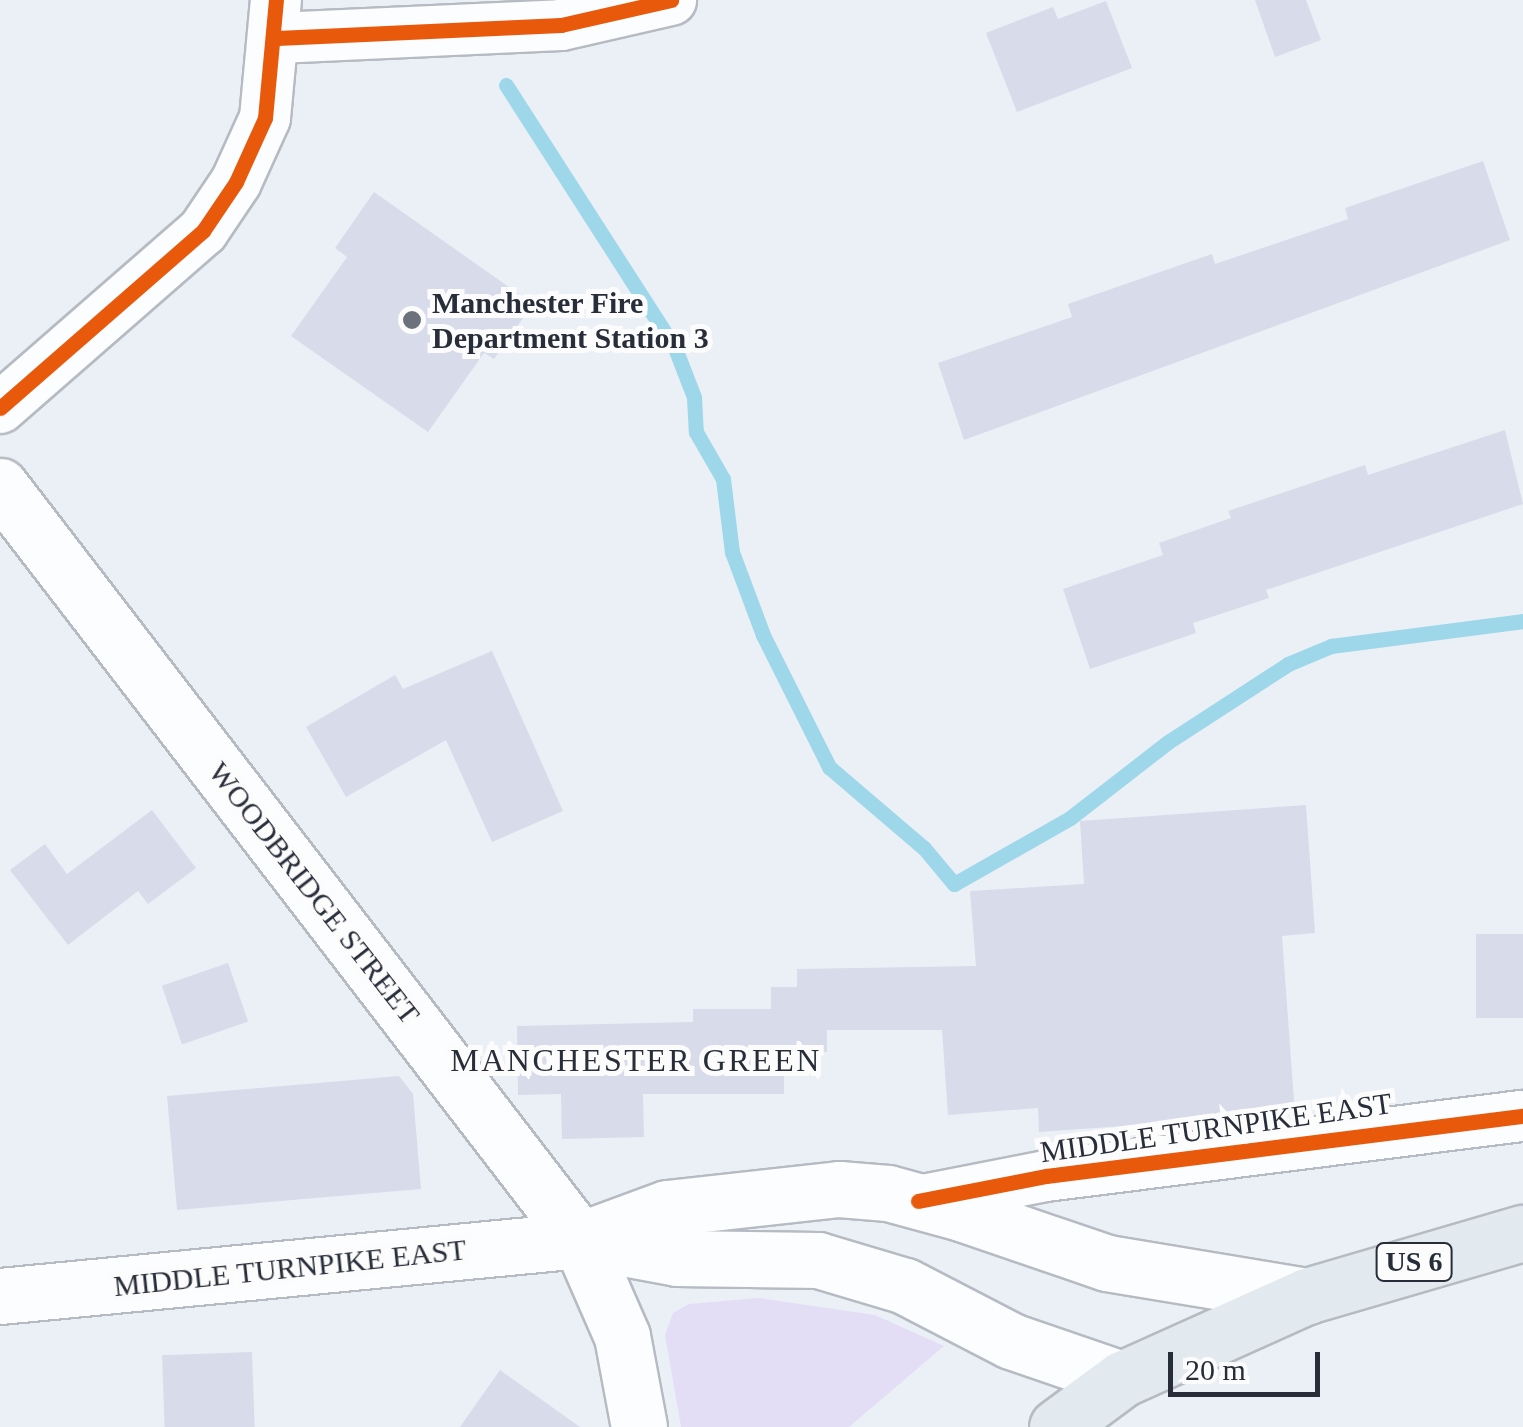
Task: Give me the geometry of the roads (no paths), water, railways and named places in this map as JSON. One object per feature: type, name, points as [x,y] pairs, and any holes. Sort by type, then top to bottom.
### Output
[{"type":"main road","name":"WOODBRIDGE STREET","points":[[0,486],[580,1240],[622,1336],[639,1427]]},
{"type":"main road","name":"MIDDLE TURNPIKE EAST","points":[[0,1296],[580,1240],[666,1208],[747,1196],[840,1190],[918,1201],[1107,1263],[1307,1296],[1523,1233]]},
{"type":"main road","name":"MIDDLE TURNPIKE EAST","points":[[580,1240],[676,1258],[818,1260],[905,1286],[1011,1341],[1122,1379]]},
{"type":"main road","name":"US 6","points":[[1057,1427],[1122,1379],[1307,1296]]},
{"type":"street","points":[[0,408],[202,231],[236,182],[265,118],[276,19],[561,25],[671,0]]},
{"type":"street","name":"MIDDLE TURNPIKE EAST","points":[[918,1201],[1046,1176],[1523,1116]]},
{"type":"waterway","points":[[506,85],[675,348],[694,397],[696,432],[723,479],[732,552],[763,635],[829,767],[924,848],[954,884],[1070,818],[1168,742],[1288,664],[1331,646],[1523,621]]},
{"type":"place","name":"Manchester Fire Department Station 3","points":[[412,320]]},
{"type":"district","name":"MANCHESTER GREEN","points":[[636,1060]]}]
